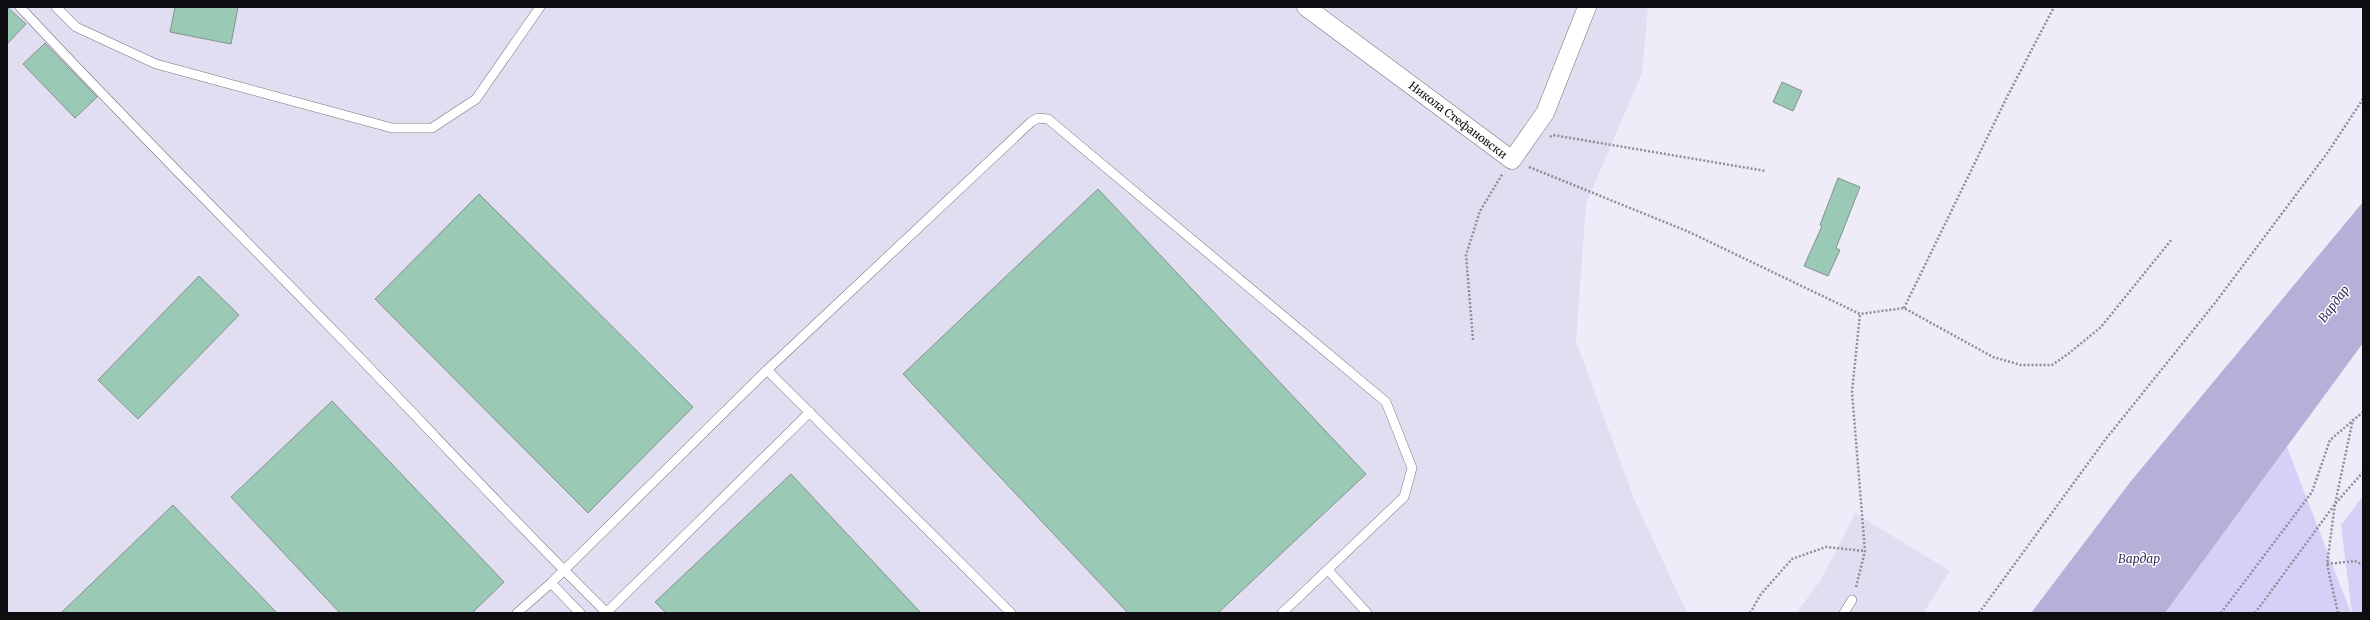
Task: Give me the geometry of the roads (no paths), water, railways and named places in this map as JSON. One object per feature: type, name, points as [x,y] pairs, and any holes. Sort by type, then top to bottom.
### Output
[{"type":"street","name":"Никола Стефановски","points":[[1306,7],[1512,160],[1545,113],[1587,7]]},
{"type":"lane","points":[[20,7],[92,84],[331,328],[563,570],[607,613],[810,412]]},
{"type":"lane","points":[[56,7],[76,27],[156,64],[392,128],[432,128],[476,99],[540,7]]},
{"type":"lane","points":[[517,613],[551,583],[767,370],[1030,122],[1038,118],[1048,119],[1386,402],[1412,468],[1404,497],[1329,571],[1282,613]]},
{"type":"lane","points":[[767,370],[1011,613]]},
{"type":"lane","points":[[1329,571],[1368,613]]},
{"type":"lane","points":[[551,583],[580,613]]},
{"type":"lane","points":[[1844,613],[1852,600]]},
{"type":"water","name":"Вардар","points":[[2363,202],[2363,343],[2165,613],[2031,613],[2131,481]]}]
